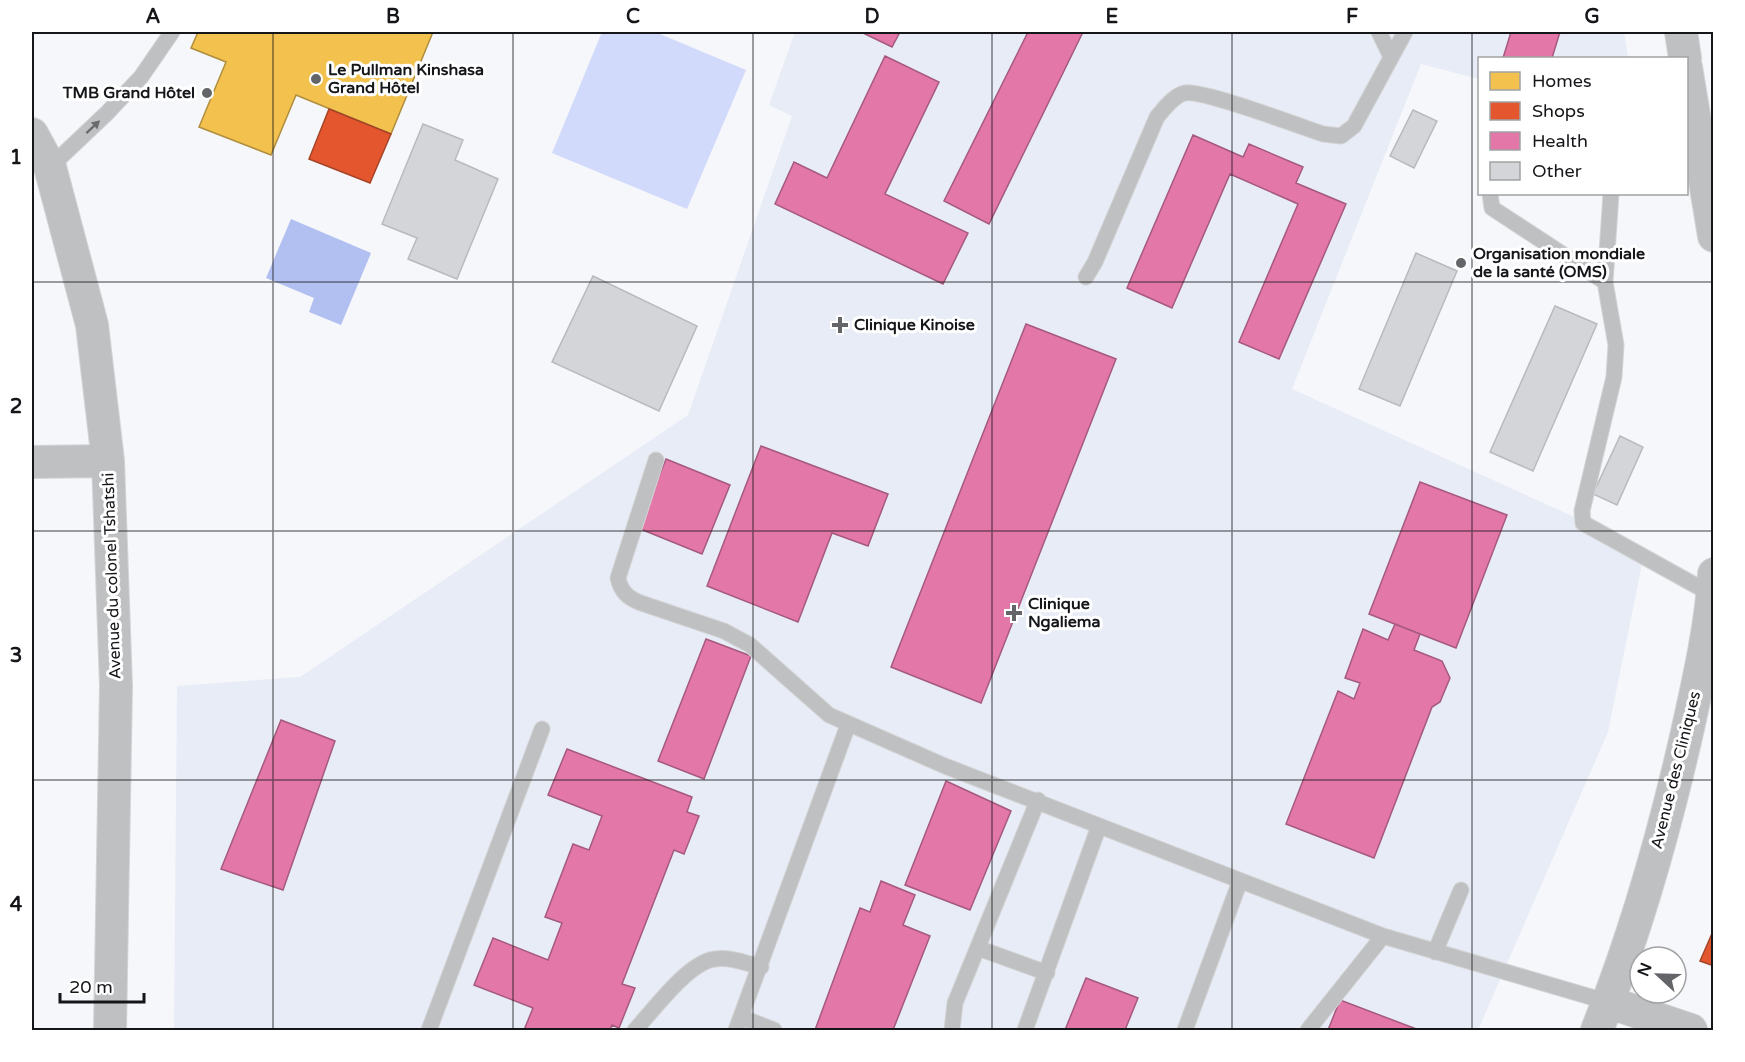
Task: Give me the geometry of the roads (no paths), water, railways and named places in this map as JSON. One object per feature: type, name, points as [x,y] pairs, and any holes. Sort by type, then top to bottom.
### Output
[{"type":"street","points":[[1681,32],[1685,57]]},
{"type":"street","points":[[1688,91],[1694,164],[1713,236]]},
{"type":"street","name":"Avenue du colonel Tshatshi","points":[[32,134],[50,166],[92,325],[108,461],[116,686],[110,1030]]},
{"type":"street","points":[[32,462],[108,461]]},
{"type":"street","name":"Avenue des Cliniques","points":[[1597,1030],[1669,813],[1697,688],[1713,584]]},
{"type":"street","points":[[1608,1002],[1692,1030]]},
{"type":"lane","points":[[50,166],[134,84],[172,32]]},
{"type":"lane","points":[[1379,32],[1391,57]]},
{"type":"lane","points":[[1086,278],[1157,117],[1171,101],[1185,93],[1208,96],[1323,134],[1341,136],[1354,126],[1405,32]]},
{"type":"lane","points":[[1490,195],[1492,208],[1605,282]]},
{"type":"lane","points":[[1611,195],[1605,282],[1616,345],[1614,377],[1582,511],[1583,523],[1713,584]]},
{"type":"lane","points":[[656,460],[618,578],[620,588],[628,598],[724,632],[750,645],[829,715],[945,766],[1038,800],[1099,826],[1383,936],[1608,1002]]},
{"type":"lane","points":[[774,1030],[739,1024],[848,725]]},
{"type":"lane","points":[[429,1030],[542,729]]},
{"type":"lane","points":[[952,1030],[955,1003],[1038,800]]},
{"type":"lane","points":[[1025,1030],[1099,826]]},
{"type":"lane","points":[[1185,1030],[1240,880]]},
{"type":"lane","points":[[1435,952],[1461,890]]},
{"type":"lane","points":[[1308,1030],[1383,936]]},
{"type":"lane","points":[[978,948],[1047,974]]},
{"type":"lane","points":[[635,1030],[696,966],[713,959],[729,959],[761,968]]},
{"type":"place","name":"Le Pullman Kinshasa Grand Hôtel","points":[[316,79]]},
{"type":"place","name":"TMB Grand Hôtel","points":[[207,93]]},
{"type":"place","name":"Organisation mondiale de la santé (OMS)","points":[[1461,263]]},
{"type":"place","name":"Clinique Kinoise","points":[[840,325]]},
{"type":"place","name":"Clinique Ngaliema","points":[[1014,613]]}]
